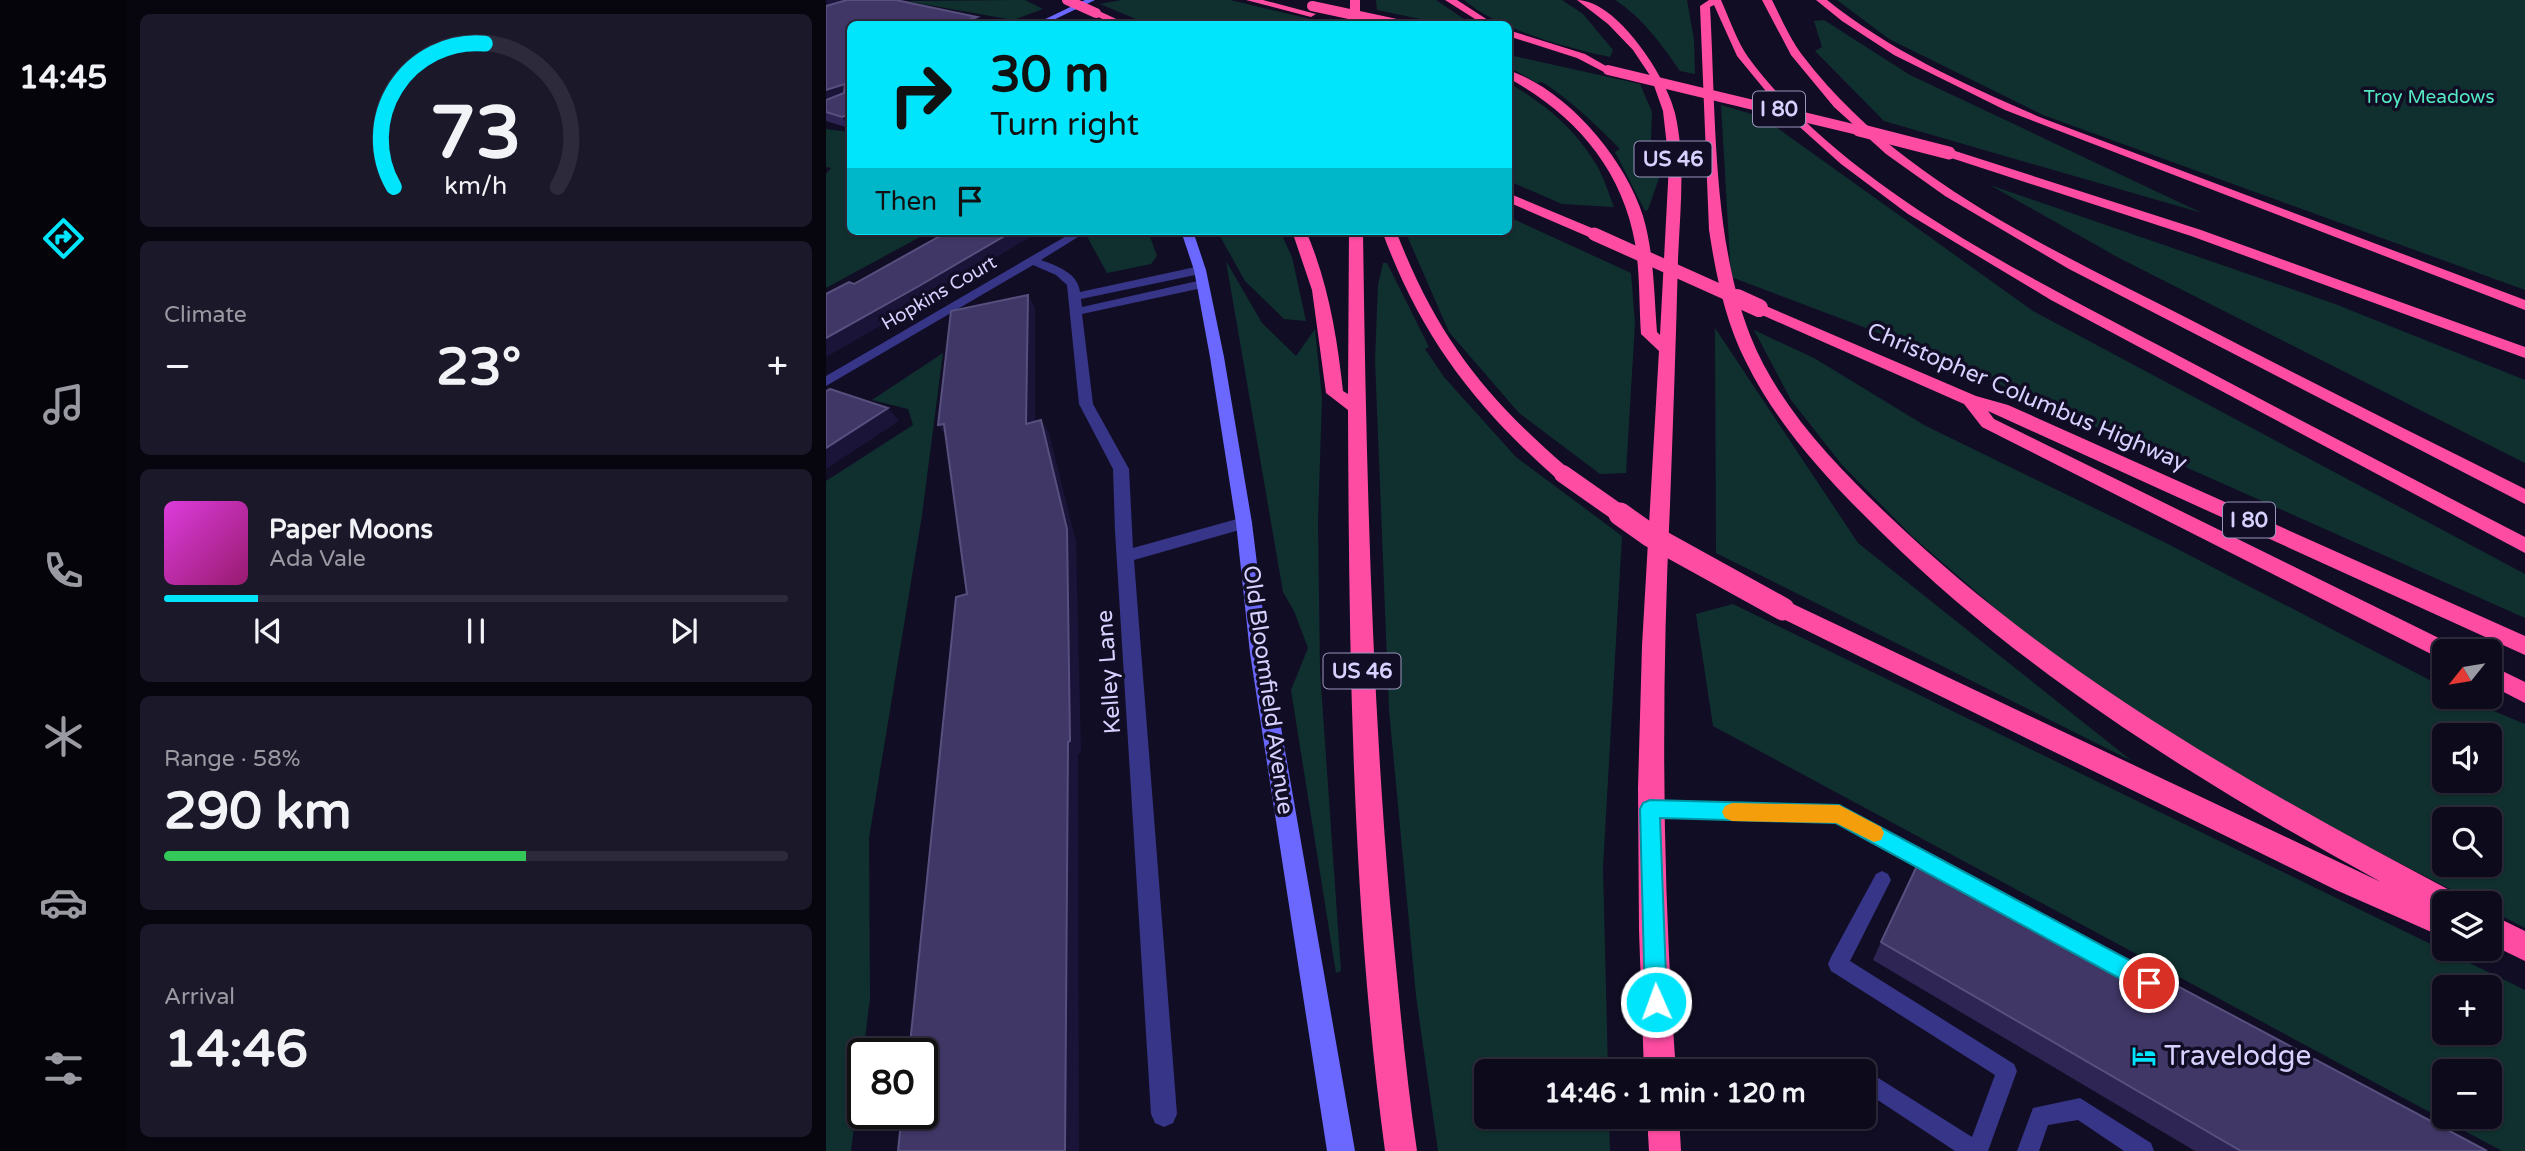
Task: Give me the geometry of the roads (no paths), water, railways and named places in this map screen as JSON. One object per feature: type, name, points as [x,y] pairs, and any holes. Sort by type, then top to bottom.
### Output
[{"type":"highway","points":[[1067,0],[1115,21]]},
{"type":"highway","points":[[1251,0],[1378,21]]},
{"type":"highway","points":[[1283,0],[1346,21]]},
{"type":"highway","points":[[1355,0],[1355,21]]},
{"type":"highway","points":[[1450,0],[1484,21]]},
{"type":"highway","name":"US 46","points":[[1582,0],[1622,31],[1646,58],[1662,89],[1669,111],[1673,145],[1670,351],[1658,535],[1650,809],[1660,1059]]},
{"type":"highway","points":[[2432,897],[2273,810],[2154,738],[2066,679],[1993,624],[1897,539],[1840,480],[1796,425],[1762,375],[1743,338],[1721,263],[1716,230],[1705,6],[1716,0],[1735,45],[1773,94],[1848,164],[1899,200],[2036,284],[2525,546]]},
{"type":"highway","points":[[1767,0],[1776,23],[1796,55],[1843,109],[1892,151],[1952,193],[2083,270],[2525,496]]},
{"type":"highway","points":[[1821,0],[1863,32],[1901,55],[2027,116],[2525,305]]},
{"type":"highway","points":[[1512,34],[1581,56],[1608,70]]},
{"type":"highway","name":"I 80","points":[[1534,54],[1751,102],[1949,153],[2209,237],[2525,353]]},
{"type":"highway","points":[[1512,75],[1542,92],[1568,112],[1595,140],[1609,160],[1627,196],[1641,241],[1649,334],[1670,351]]},
{"type":"highway","name":"Christopher Columbus Highway","points":[[1512,199],[1970,400],[2002,409],[2525,646]]},
{"type":"highway","points":[[1301,235],[1310,256],[1323,306],[1335,393],[1357,408]]},
{"type":"highway","name":"US 46","points":[[1356,235],[1362,668],[1371,843],[1392,1094],[1401,1151]]},
{"type":"highway","points":[[1391,235],[1418,301],[1452,361],[1493,410],[1530,447],[1563,474],[1651,536],[1783,609],[2346,881],[2432,918]]},
{"type":"highway","points":[[1970,400],[1988,423],[2432,645]]},
{"type":"highway","points":[[2502,681],[2525,693]]},
{"type":"highway","points":[[2502,935],[2525,947]]},
{"type":"highway","points":[[2502,948],[2525,958]]},
{"type":"highway","points":[[1664,1129],[1665,1151]]},
{"type":"street","points":[[1046,21],[1091,0]]},
{"type":"street","name":"Old Bloomfield Avenue","points":[[1188,235],[1201,277],[1244,523],[1259,653],[1341,1151]]},
{"type":"street","name":"Hopkins Court","points":[[826,382],[1072,237]]},
{"type":"street","name":"Kelley Lane","points":[[1033,261],[1067,276],[1073,284],[1086,404],[1121,469],[1164,1114]]},
{"type":"street","points":[[1074,304],[1201,277]]},
{"type":"street","points":[[1125,556],[1244,523]]},
{"type":"lane","points":[[1650,809],[1839,814],[1948,874]]},
{"type":"lane","points":[[1876,1087],[1976,1151],[2007,1071],[1838,964],[1882,880]]},
{"type":"lane","points":[[2028,1151],[2041,1116],[2080,1109],[2143,1151]]},
{"type":"place","name":"Travelodge","points":[[2144,1056]]},
{"type":"park label","name":"Troy Meadows","points":[[2429,97]]}]
